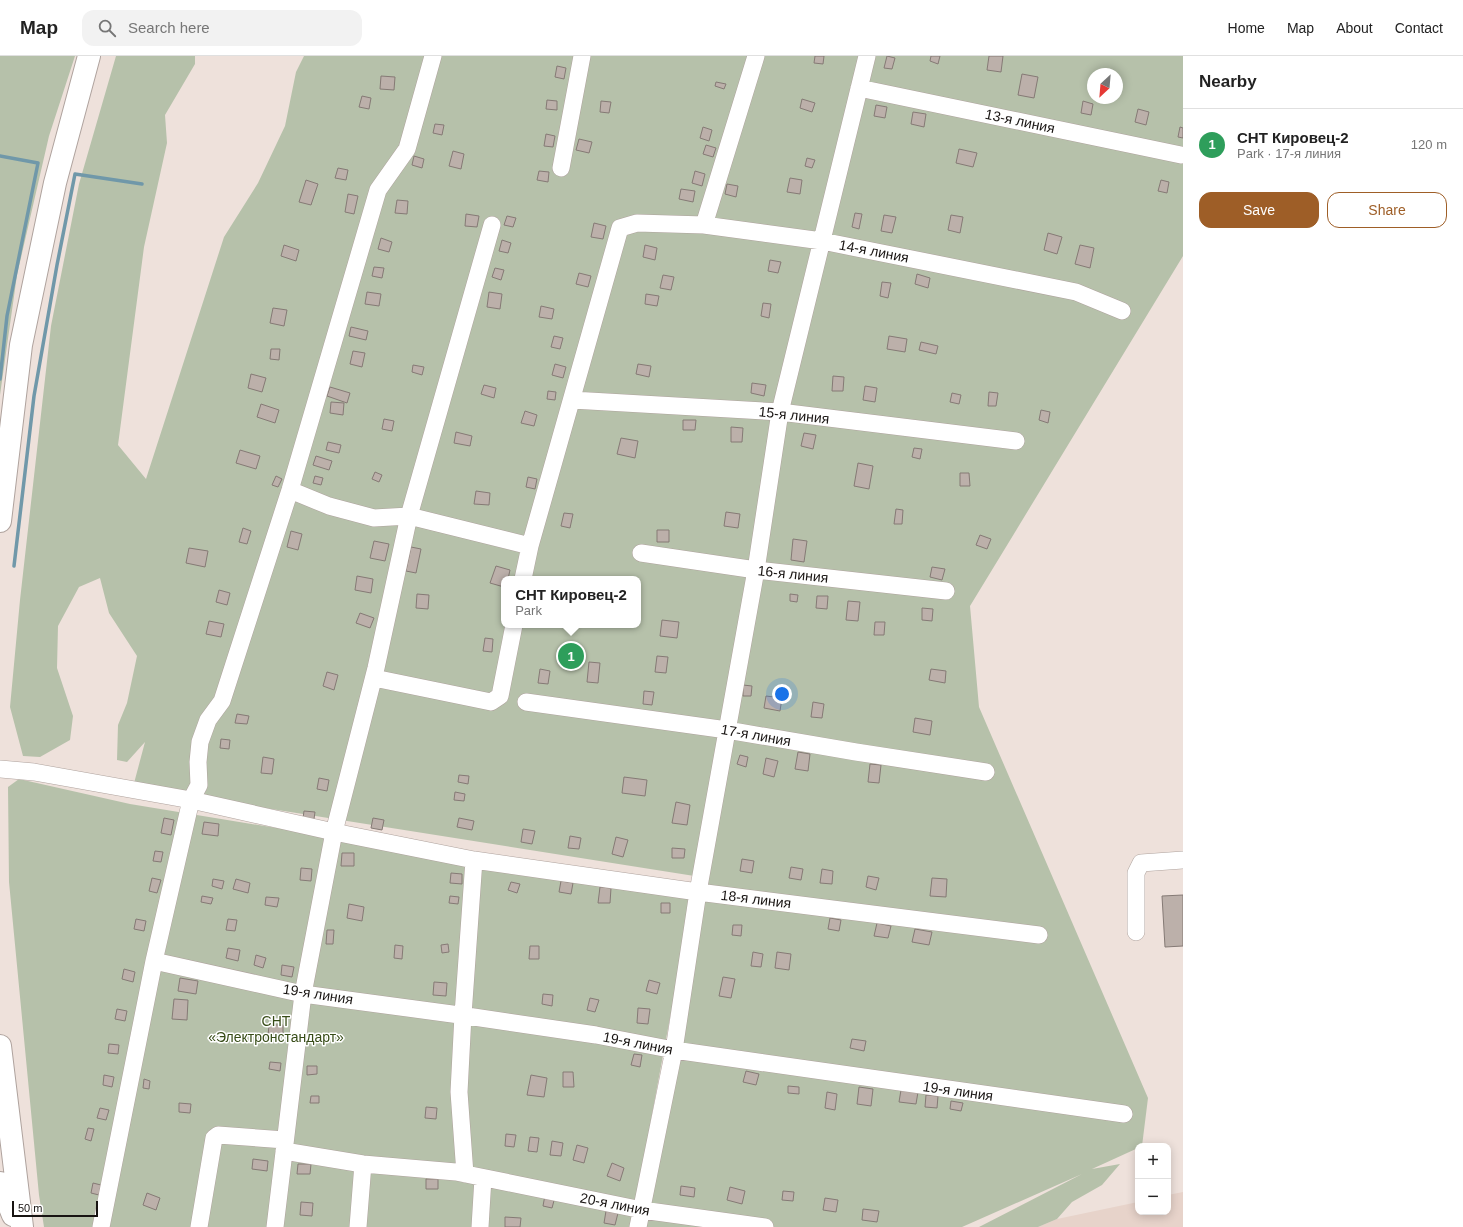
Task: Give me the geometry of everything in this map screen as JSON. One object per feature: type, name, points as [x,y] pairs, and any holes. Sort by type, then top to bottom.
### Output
[{"type":"main road","points":[[0,521],[21,345],[55,183],[90,56]]},
{"type":"main road","points":[[0,1046],[20,1227]]},
{"type":"main road","points":[[0,1166],[20,1227]]},
{"type":"main road","points":[[0,1183],[20,1227]]},
{"type":"street","points":[[101,1227],[154,961],[191,800],[199,785],[198,762],[200,742],[208,720],[222,701],[290,490],[378,190],[408,149],[433,56]]},
{"type":"street","points":[[561,168],[582,56]]},
{"type":"street","points":[[704,225],[756,56]]},
{"type":"street","points":[[638,1227],[674,1050],[698,892],[756,570],[780,412],[867,56]]},
{"type":"street","name":"13-я линия","points":[[859,88],[1181,155]]},
{"type":"street","name":"14-я линия","points":[[572,400],[620,228],[637,223],[704,225],[822,241],[1076,292],[1122,311]]},
{"type":"street","points":[[275,1227],[303,994],[334,832],[374,678],[410,516],[492,225]]},
{"type":"street","points":[[524,576],[530,546],[572,400]]},
{"type":"street","name":"15-я линия","points":[[572,400],[780,412],[1016,441]]},
{"type":"street","points":[[290,490],[329,506],[374,518],[410,516],[530,546]]},
{"type":"street","name":"16-я линия","points":[[641,553],[756,570],[946,591]]},
{"type":"street","points":[[374,678],[492,702],[500,696],[513,628]]},
{"type":"street","name":"17-я линия","points":[[526,702],[727,730],[986,772]]},
{"type":"street","name":"18-я линия","points":[[0,769],[34,772],[191,800],[334,832],[474,860],[698,892],[1039,935]]},
{"type":"street","points":[[465,1174],[459,1092],[474,860]]},
{"type":"street","points":[[1136,932],[1136,873],[1142,863],[1183,860]]},
{"type":"street","name":"19-я линия","points":[[154,961],[303,994],[463,1015],[596,1035],[674,1050],[1124,1114]]},
{"type":"street","name":"20-я линия","points":[[199,1227],[214,1138],[218,1135],[284,1146],[363,1164],[456,1172],[642,1210],[765,1227]]},
{"type":"street","points":[[358,1227],[363,1164]]},
{"type":"street","points":[[480,1227],[483,1178]]},
{"type":"shaded area","points":[[1183,1192],[1183,1227],[1038,1227],[1057,1219],[1135,1203],[1135,1215],[1171,1215],[1171,1194]]},
{"type":"green space","points":[[0,56],[75,56],[49,136],[17,275],[0,395]]},
{"type":"green space","points":[[116,56],[195,56],[195,64],[165,115],[167,143],[144,247],[118,445],[146,479],[224,237],[258,183],[285,126],[296,72],[304,56],[1183,56],[1183,256],[970,606],[979,707],[1148,1098],[1142,1143],[1135,1143],[1135,1149],[1092,1169],[1120,1164],[1102,1185],[1072,1202],[1057,1219],[1038,1227],[979,1227],[1082,1174],[962,1227],[641,1227],[707,878],[133,787],[145,742],[127,762],[117,760],[118,725],[127,703],[137,656],[109,613],[100,578],[79,587],[58,626],[57,668],[73,716],[70,740],[40,757],[23,756],[10,707],[20,600],[51,326],[79,184]]},
{"type":"green space","name":"СНТ «Электронстандарт»","points":[[19,779],[130,804],[465,859],[694,889],[631,1227],[44,1227],[39,1195],[9,882],[8,787]]},
{"type":"building","points":[[815,56],[824,56],[823,64],[814,63]]},
{"type":"building","points":[[887,56],[895,58],[892,69],[884,68]]},
{"type":"building","points":[[931,56],[940,56],[938,64],[930,61]]},
{"type":"building","points":[[989,56],[1003,56],[1001,72],[987,70]]},
{"type":"building","points":[[557,66],[566,68],[564,79],[555,77]]},
{"type":"building","points":[[1022,74],[1038,77],[1034,98],[1018,95]]},
{"type":"building","points":[[381,76],[395,77],[394,90],[380,89]]},
{"type":"building","points":[[716,82],[726,84],[724,89],[715,86]]},
{"type":"building","points":[[362,96],[371,98],[369,109],[359,107]]},
{"type":"building","points":[[802,99],[815,103],[812,112],[800,108]]},
{"type":"building","points":[[547,100],[557,101],[557,110],[546,109]]},
{"type":"building","points":[[601,101],[611,102],[609,113],[600,112]]},
{"type":"building","points":[[1083,101],[1087,102],[1087,104],[1093,104],[1091,115],[1081,113]]},
{"type":"building","points":[[876,105],[887,107],[885,118],[874,116]]},
{"type":"building","points":[[1138,109],[1149,112],[1146,125],[1135,122]]},
{"type":"building","points":[[913,112],[926,114],[924,127],[911,124]]},
{"type":"building","points":[[435,124],[444,125],[442,135],[433,133]]},
{"type":"building","points":[[703,127],[712,130],[709,141],[700,138]]},
{"type":"building","points":[[1180,127],[1183,128],[1183,138],[1178,137]]},
{"type":"building","points":[[546,134],[555,136],[553,147],[544,146]]},
{"type":"building","points":[[579,139],[592,142],[589,153],[576,150]]},
{"type":"building","points":[[706,145],[716,148],[713,157],[703,154]]},
{"type":"building","points":[[959,149],[977,153],[973,167],[956,163]]},
{"type":"building","points":[[453,151],[464,154],[461,169],[449,166]]},
{"type":"building","points":[[414,156],[424,159],[422,168],[412,165]]},
{"type":"building","points":[[807,158],[815,160],[812,168],[805,166]]},
{"type":"building","points":[[338,168],[348,170],[346,180],[335,178]]},
{"type":"building","points":[[539,171],[549,172],[548,182],[537,180]]},
{"type":"building","points":[[695,171],[705,174],[702,186],[692,183]]},
{"type":"building","points":[[790,178],[802,180],[800,194],[787,192]]},
{"type":"building","points":[[306,180],[318,184],[311,205],[299,202]]},
{"type":"building","points":[[1161,180],[1169,182],[1167,193],[1158,191]]},
{"type":"building","points":[[727,184],[738,186],[736,197],[725,194]]},
{"type":"building","points":[[681,189],[695,191],[693,202],[679,199]]},
{"type":"building","points":[[348,194],[358,196],[354,214],[345,212]]},
{"type":"building","points":[[397,200],[408,201],[407,214],[395,213]]},
{"type":"building","points":[[855,213],[862,214],[859,229],[852,227]]},
{"type":"building","points":[[466,214],[479,216],[477,227],[465,226]]},
{"type":"building","points":[[884,215],[896,217],[892,233],[881,231]]},
{"type":"building","points":[[951,215],[963,217],[960,233],[948,230]]},
{"type":"building","points":[[507,216],[516,218],[513,227],[504,225]]},
{"type":"building","points":[[594,223],[606,226],[603,239],[591,237]]},
{"type":"building","points":[[1048,233],[1062,237],[1057,254],[1044,250]]},
{"type":"building","points":[[381,238],[392,242],[389,252],[378,249]]},
{"type":"building","points":[[502,240],[511,243],[508,253],[499,251]]},
{"type":"building","points":[[284,245],[299,250],[296,261],[281,256]]},
{"type":"building","points":[[645,245],[657,248],[655,260],[643,257]]},
{"type":"building","points":[[1080,245],[1094,248],[1090,268],[1075,264]]},
{"type":"building","points":[[770,260],[781,262],[778,273],[768,271]]},
{"type":"building","points":[[374,267],[384,268],[382,278],[372,276]]},
{"type":"building","points":[[495,268],[504,270],[501,280],[492,277]]},
{"type":"building","points":[[579,273],[591,276],[588,287],[576,284]]},
{"type":"building","points":[[917,274],[930,278],[928,288],[915,284]]},
{"type":"building","points":[[663,275],[674,277],[671,290],[660,288]]},
{"type":"building","points":[[882,282],[891,283],[888,298],[880,296]]},
{"type":"building","points":[[367,292],[381,294],[379,306],[365,304]]},
{"type":"building","points":[[489,292],[502,294],[500,309],[487,307]]},
{"type":"building","points":[[646,294],[659,296],[657,306],[645,304]]},
{"type":"building","points":[[763,303],[771,304],[769,318],[761,316]]},
{"type":"building","points":[[541,306],[554,309],[552,319],[539,317]]},
{"type":"building","points":[[273,308],[287,310],[284,326],[270,323]]},
{"type":"building","points":[[351,327],[368,331],[366,340],[349,336]]},
{"type":"building","points":[[554,336],[563,338],[560,349],[551,347]]},
{"type":"building","points":[[889,336],[907,339],[905,352],[887,349]]},
{"type":"building","points":[[921,342],[938,346],[936,354],[919,350]]},
{"type":"building","points":[[271,349],[280,349],[279,360],[270,359]]},
{"type":"building","points":[[353,351],[365,353],[362,367],[350,364]]},
{"type":"building","points":[[555,364],[566,367],[563,378],[552,375]]},
{"type":"building","points":[[638,364],[651,366],[649,377],[636,374]]},
{"type":"building","points":[[413,365],[424,367],[422,375],[412,372]]},
{"type":"building","points":[[251,374],[266,378],[262,392],[248,388]]},
{"type":"building","points":[[833,376],[844,377],[843,391],[832,391]]},
{"type":"building","points":[[752,383],[766,385],[764,396],[751,393]]},
{"type":"building","points":[[484,385],[496,388],[494,398],[481,394]]},
{"type":"building","points":[[865,386],[877,388],[875,402],[863,400]]},
{"type":"building","points":[[330,387],[350,393],[347,403],[327,396]]},
{"type":"building","points":[[548,391],[556,392],[555,400],[547,399]]},
{"type":"building","points":[[989,392],[998,393],[996,406],[988,406]]},
{"type":"building","points":[[952,393],[961,395],[959,404],[950,402]]},
{"type":"building","points":[[331,402],[344,403],[343,415],[330,413]]},
{"type":"building","points":[[261,404],[279,410],[275,423],[257,417]]},
{"type":"building","points":[[1041,410],[1050,412],[1048,423],[1039,420]]},
{"type":"building","points":[[525,411],[537,415],[534,426],[521,423]]},
{"type":"building","points":[[384,419],[394,421],[392,431],[382,429]]},
{"type":"building","points":[[683,420],[696,420],[695,430],[683,430]]},
{"type":"building","points":[[731,427],[743,428],[742,442],[731,442]]},
{"type":"building","points":[[456,432],[472,436],[470,446],[454,443]]},
{"type":"building","points":[[804,433],[816,435],[813,449],[801,446]]},
{"type":"building","points":[[621,438],[638,441],[635,458],[617,454]]},
{"type":"building","points":[[328,442],[341,445],[339,453],[326,450]]},
{"type":"building","points":[[914,448],[922,449],[920,459],[912,457]]},
{"type":"building","points":[[240,450],[260,456],[256,469],[236,463]]},
{"type":"building","points":[[316,456],[332,461],[329,470],[313,465]]},
{"type":"building","points":[[858,463],[873,466],[869,489],[854,486]]},
{"type":"building","points":[[375,472],[382,475],[379,482],[372,479]]},
{"type":"building","points":[[960,473],[969,473],[970,486],[960,486]]},
{"type":"building","points":[[276,476],[282,479],[278,487],[272,485]]},
{"type":"building","points":[[315,476],[323,478],[321,485],[313,483]]},
{"type":"building","points":[[528,477],[537,479],[535,489],[526,487]]},
{"type":"building","points":[[476,491],[490,493],[489,505],[474,504]]},
{"type":"building","points":[[896,509],[903,510],[902,524],[894,524]]},
{"type":"building","points":[[726,512],[740,514],[738,528],[724,526]]},
{"type":"building","points":[[564,513],[573,514],[570,528],[561,526]]},
{"type":"building","points":[[243,528],[251,531],[247,544],[239,542]]},
{"type":"building","points":[[657,530],[669,530],[669,542],[657,542]]},
{"type":"building","points":[[291,531],[302,534],[298,550],[287,547]]},
{"type":"building","points":[[980,535],[991,539],[987,549],[976,545]]},
{"type":"building","points":[[793,539],[807,541],[804,562],[791,560]]},
{"type":"building","points":[[374,541],[389,544],[385,561],[370,558]]},
{"type":"building","points":[[411,547],[421,549],[416,573],[406,571]]},
{"type":"building","points":[[189,548],[208,551],[205,567],[186,563]]},
{"type":"building","points":[[496,566],[510,570],[509,576],[501,576],[501,586],[490,583]]},
{"type":"building","points":[[932,567],[945,569],[942,580],[930,577]]},
{"type":"building","points":[[357,576],[373,579],[371,593],[355,590]]},
{"type":"building","points":[[219,590],[230,593],[227,605],[216,602]]},
{"type":"building","points":[[417,594],[429,595],[428,609],[416,608]]},
{"type":"building","points":[[790,594],[798,595],[797,602],[790,601]]},
{"type":"building","points":[[817,596],[828,596],[827,609],[816,608]]},
{"type":"building","points":[[848,601],[860,602],[858,621],[846,620]]},
{"type":"building","points":[[922,608],[933,609],[932,621],[922,620]]},
{"type":"building","points":[[360,613],[374,618],[370,628],[356,623]]},
{"type":"building","points":[[662,620],[679,622],[677,638],[660,636]]},
{"type":"building","points":[[209,621],[224,624],[221,637],[206,634]]},
{"type":"building","points":[[875,622],[885,622],[884,635],[874,635]]},
{"type":"building","points":[[485,638],[493,639],[492,652],[483,651]]},
{"type":"building","points":[[657,656],[668,657],[666,673],[655,672]]},
{"type":"building","points":[[589,662],[600,663],[598,683],[587,682]]},
{"type":"building","points":[[540,669],[550,671],[548,684],[538,683]]},
{"type":"building","points":[[931,669],[946,671],[945,683],[929,680]]},
{"type":"building","points":[[327,672],[338,675],[334,690],[323,686]]},
{"type":"building","points":[[743,685],[752,686],[751,696],[743,696]]},
{"type":"building","points":[[644,691],[654,692],[652,705],[643,704]]},
{"type":"building","points":[[766,696],[782,698],[780,711],[764,708]]},
{"type":"building","points":[[813,702],[824,704],[822,718],[811,717]]},
{"type":"building","points":[[237,714],[249,716],[247,724],[235,723]]},
{"type":"building","points":[[915,718],[932,721],[930,735],[913,732]]},
{"type":"building","points":[[221,739],[230,740],[229,749],[220,748]]},
{"type":"building","points":[[798,752],[810,754],[808,771],[795,769]]},
{"type":"building","points":[[740,755],[748,757],[746,767],[737,764]]},
{"type":"building","points":[[263,757],[274,759],[272,774],[261,773]]},
{"type":"building","points":[[766,758],[778,761],[774,777],[763,774]]},
{"type":"building","points":[[870,764],[881,765],[879,783],[868,782]]},
{"type":"building","points":[[459,775],[469,776],[468,784],[458,782]]},
{"type":"building","points":[[624,777],[647,780],[645,796],[622,793]]},
{"type":"building","points":[[319,778],[329,780],[327,791],[317,789]]},
{"type":"building","points":[[455,792],[465,794],[464,801],[454,800]]},
{"type":"building","points":[[676,802],[690,805],[687,825],[672,823]]},
{"type":"building","points":[[304,811],[315,812],[314,819],[303,818]]},
{"type":"building","points":[[164,818],[174,820],[171,835],[161,833]]},
{"type":"building","points":[[373,818],[384,820],[382,830],[371,828]]},
{"type":"building","points":[[459,818],[474,821],[472,830],[457,827]]},
{"type":"building","points":[[204,822],[219,824],[218,836],[202,834]]},
{"type":"building","points":[[523,829],[535,831],[532,844],[521,842]]},
{"type":"building","points":[[570,836],[581,838],[579,849],[568,848]]},
{"type":"building","points":[[616,837],[628,840],[623,857],[612,854]]},
{"type":"building","points":[[672,848],[685,849],[684,858],[672,858]]},
{"type":"building","points":[[155,851],[163,852],[161,862],[153,861]]},
{"type":"building","points":[[342,853],[354,853],[354,866],[341,866]]},
{"type":"building","points":[[742,859],[754,861],[752,873],[740,871]]},
{"type":"building","points":[[791,867],[803,869],[801,880],[789,878]]},
{"type":"building","points":[[301,868],[312,869],[311,881],[300,880]]},
{"type":"building","points":[[822,869],[833,871],[832,884],[820,883]]},
{"type":"building","points":[[451,873],[462,874],[462,884],[450,883]]},
{"type":"building","points":[[868,876],[879,878],[876,890],[866,887]]},
{"type":"building","points":[[152,878],[161,880],[157,893],[149,891]]},
{"type":"building","points":[[932,878],[947,879],[946,897],[930,896]]},
{"type":"building","points":[[213,879],[224,881],[222,889],[212,886]]},
{"type":"building","points":[[236,879],[250,883],[248,893],[233,889]]},
{"type":"building","points":[[561,881],[573,883],[571,894],[559,892]]},
{"type":"building","points":[[511,882],[520,884],[517,893],[508,890]]},
{"type":"building","points":[[600,887],[611,888],[610,903],[598,903]]},
{"type":"building","points":[[1183,895],[1183,946],[1165,947],[1162,896]]},
{"type":"building","points":[[202,896],[213,898],[211,904],[201,902]]},
{"type":"building","points":[[450,896],[459,897],[458,904],[449,903]]},
{"type":"building","points":[[266,897],[279,898],[277,907],[265,905]]},
{"type":"building","points":[[661,903],[670,903],[670,913],[661,913]]},
{"type":"building","points":[[349,904],[364,907],[362,921],[347,918]]},
{"type":"building","points":[[830,918],[841,920],[839,931],[828,929]]},
{"type":"building","points":[[136,919],[146,921],[144,931],[134,929]]},
{"type":"building","points":[[228,919],[237,920],[235,931],[226,930]]},
{"type":"building","points":[[877,923],[891,926],[888,938],[874,936]]},
{"type":"building","points":[[733,925],[742,925],[741,936],[732,935]]},
{"type":"building","points":[[915,929],[932,932],[929,945],[912,942]]},
{"type":"building","points":[[327,930],[334,930],[333,944],[326,944]]},
{"type":"building","points":[[448,944],[449,952],[442,953],[441,945]]},
{"type":"building","points":[[395,945],[403,946],[402,959],[394,958]]},
{"type":"building","points":[[530,946],[539,946],[539,959],[529,959]]},
{"type":"building","points":[[228,948],[240,950],[238,961],[226,958]]},
{"type":"building","points":[[753,952],[763,954],[761,967],[751,966]]},
{"type":"building","points":[[777,952],[791,954],[789,970],[775,968]]},
{"type":"building","points":[[256,955],[266,958],[263,968],[254,965]]},
{"type":"building","points":[[282,965],[294,967],[292,977],[281,975]]},
{"type":"building","points":[[124,969],[135,972],[133,982],[122,979]]},
{"type":"building","points":[[723,977],[735,979],[731,998],[719,996]]},
{"type":"building","points":[[180,978],[198,981],[196,994],[178,991]]},
{"type":"building","points":[[649,980],[660,983],[657,994],[646,991]]},
{"type":"building","points":[[434,982],[447,983],[446,996],[433,995]]},
{"type":"building","points":[[543,994],[553,995],[552,1006],[542,1004]]},
{"type":"building","points":[[590,998],[599,1000],[595,1012],[587,1010]]},
{"type":"building","points":[[174,999],[188,1000],[187,1020],[172,1019]]},
{"type":"building","points":[[638,1008],[650,1009],[648,1024],[637,1023]]},
{"type":"building","points":[[117,1009],[127,1011],[125,1021],[115,1019]]},
{"type":"building","points":[[269,1025],[283,1025],[283,1037],[268,1036]]},
{"type":"building","points":[[852,1039],[866,1041],[864,1051],[850,1048]]},
{"type":"building","points":[[109,1044],[119,1045],[118,1054],[108,1053]]},
{"type":"building","points":[[634,1054],[642,1055],[640,1067],[631,1065]]},
{"type":"building","points":[[270,1062],[281,1063],[280,1071],[269,1069]]},
{"type":"building","points":[[307,1066],[317,1066],[317,1074],[307,1075]]},
{"type":"building","points":[[746,1071],[759,1074],[756,1085],[743,1082]]},
{"type":"building","points":[[563,1072],[573,1072],[574,1087],[563,1087]]},
{"type":"building","points":[[104,1075],[114,1077],[112,1087],[103,1085]]},
{"type":"building","points":[[531,1075],[547,1078],[544,1097],[527,1095]]},
{"type":"building","points":[[144,1079],[150,1081],[149,1089],[143,1088]]},
{"type":"building","points":[[788,1086],[799,1087],[799,1094],[788,1093]]},
{"type":"building","points":[[859,1087],[873,1089],[871,1106],[857,1104]]},
{"type":"building","points":[[901,1090],[918,1092],[916,1104],[899,1102]]},
{"type":"building","points":[[827,1092],[837,1094],[835,1110],[825,1108]]},
{"type":"building","points":[[926,1095],[938,1096],[937,1108],[925,1107]]},
{"type":"building","points":[[311,1096],[319,1096],[319,1103],[310,1103]]},
{"type":"building","points":[[951,1101],[963,1103],[961,1111],[950,1109]]},
{"type":"building","points":[[179,1103],[191,1104],[190,1113],[179,1112]]},
{"type":"building","points":[[426,1107],[437,1108],[436,1119],[425,1118]]},
{"type":"building","points":[[100,1108],[109,1110],[106,1120],[97,1118]]},
{"type":"building","points":[[88,1128],[94,1129],[91,1141],[85,1139]]},
{"type":"building","points":[[506,1134],[516,1135],[514,1147],[505,1146]]},
{"type":"building","points":[[530,1137],[539,1138],[537,1152],[528,1151]]},
{"type":"building","points":[[552,1141],[563,1143],[561,1156],[550,1155]]},
{"type":"building","points":[[577,1145],[588,1148],[584,1163],[573,1160]]},
{"type":"building","points":[[253,1159],[268,1161],[267,1171],[252,1169]]},
{"type":"building","points":[[612,1163],[624,1168],[620,1181],[607,1176]]},
{"type":"building","points":[[298,1164],[311,1164],[310,1174],[297,1174]]},
{"type":"building","points":[[426,1179],[438,1179],[438,1189],[426,1189]]},
{"type":"building","points":[[93,1183],[101,1185],[99,1195],[91,1193]]},
{"type":"building","points":[[681,1186],[695,1188],[694,1197],[680,1195]]},
{"type":"building","points":[[730,1187],[745,1191],[742,1204],[727,1200]]},
{"type":"building","points":[[783,1191],[794,1192],[793,1201],[782,1200]]},
{"type":"building","points":[[147,1193],[160,1198],[156,1210],[143,1205]]},
{"type":"building","points":[[545,1195],[555,1197],[552,1208],[543,1206]]},
{"type":"building","points":[[825,1198],[838,1200],[836,1212],[823,1210]]},
{"type":"building","points":[[301,1202],[313,1203],[312,1216],[300,1215]]},
{"type":"building","points":[[863,1209],[879,1211],[877,1222],[862,1220]]},
{"type":"building","points":[[606,1211],[618,1213],[615,1225],[604,1223]]},
{"type":"building","points":[[505,1217],[521,1218],[520,1227],[505,1227]]},
{"type":"waterway","points":[[0,156],[38,163],[7,316],[0,379]]},
{"type":"waterway","points":[[14,566],[34,396],[75,174],[142,184]]},
{"type":"place","name":"СНТ Кировец-2","points":[[571,656]]}]
